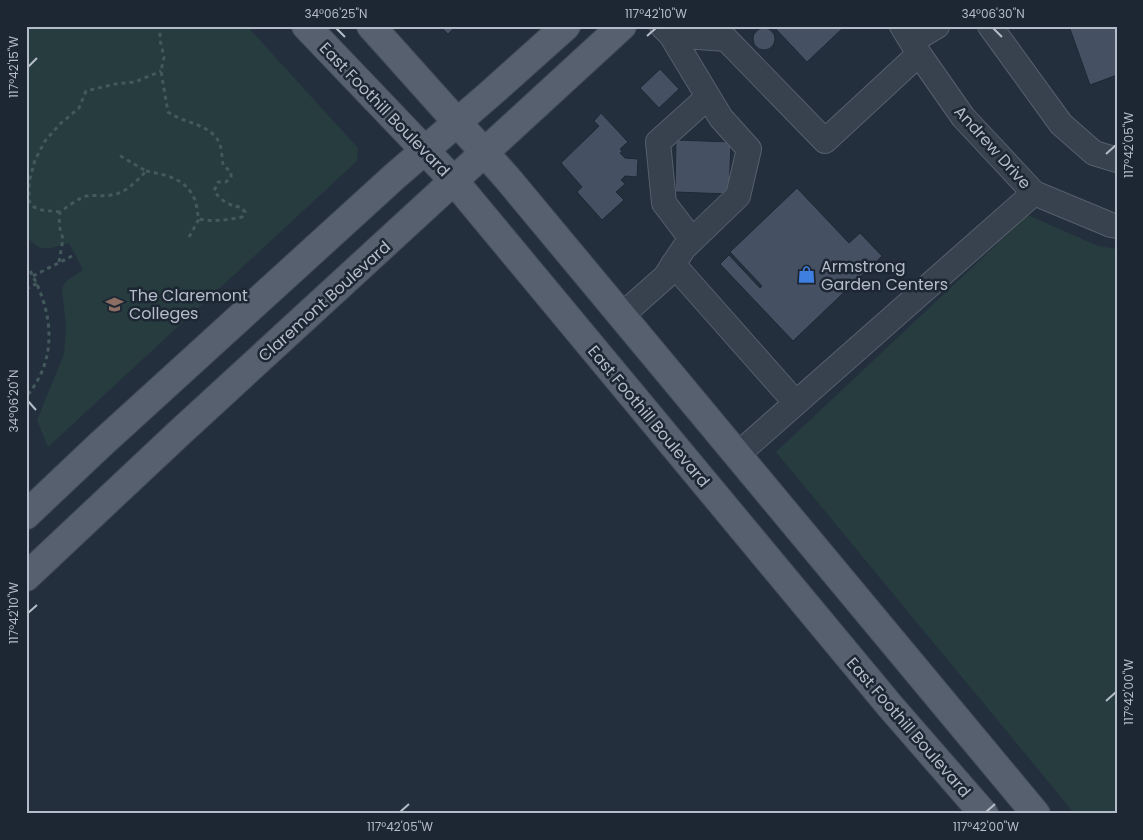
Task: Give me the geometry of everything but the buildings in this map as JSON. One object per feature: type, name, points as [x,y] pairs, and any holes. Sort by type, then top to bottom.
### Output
[{"type":"main road","name":"East Foothill Boulevard","points":[[306,26],[455,182],[890,706],[984,814]]},
{"type":"main road","points":[[371,26],[485,152],[1036,814]]},
{"type":"main road","points":[[26,515],[101,444],[425,150],[566,26]]},
{"type":"main road","name":"Claremont Boulevard","points":[[26,577],[177,435],[455,182],[622,26]]},
{"type":"street","points":[[666,31],[726,39],[825,141],[911,41],[937,26]]},
{"type":"street","points":[[990,26],[1061,124],[1094,153],[1117,160]]},
{"type":"street","points":[[621,316],[665,277],[684,248],[738,196],[749,149],[721,118],[666,31]]},
{"type":"street","name":"Andrew Drive","points":[[911,41],[963,117],[1034,193],[1117,226]]},
{"type":"street","points":[[692,240],[664,203],[658,142],[708,97]]},
{"type":"street","points":[[736,455],[1034,193]]},
{"type":"street","points":[[673,264],[796,403]]},
{"type":"path","points":[[160,26],[160,40],[164,56],[161,71],[168,112],[182,121],[204,127],[220,143],[223,165],[231,172],[231,177],[226,182],[218,182],[214,191],[226,204],[241,207],[245,212],[242,216],[232,219],[210,222],[199,219]]},
{"type":"path","points":[[146,171],[124,191],[111,195],[83,197],[60,212],[42,210],[34,207],[29,201],[31,171],[45,141],[60,124],[79,108],[86,91],[115,84],[135,82],[161,71]]},
{"type":"path","points":[[117,154],[146,171],[175,178],[187,188],[196,200],[199,219],[189,237]]},
{"type":"path","points":[[60,212],[59,225],[63,239],[60,262]]},
{"type":"path","points":[[33,276],[72,256]]},
{"type":"path","points":[[26,264],[38,283],[46,309],[50,337],[46,360],[40,375],[26,397]]},
{"type":"path","points":[[26,289],[38,283]]},
{"type":"green space","name":"The Claremont Colleges","points":[[26,26],[247,26],[358,148],[357,161],[48,447],[37,420],[64,354],[66,327],[62,288],[66,281],[83,270],[69,243],[50,248],[41,248],[26,236]]},
{"type":"green space","points":[[1028,215],[1098,246],[1117,249],[1117,814],[1075,814],[776,452]]},
{"type":"place","name":"Armstrong Garden Centers","points":[[807,275]]},
{"type":"place","name":"The Claremont Colleges","points":[[115,304]]}]
